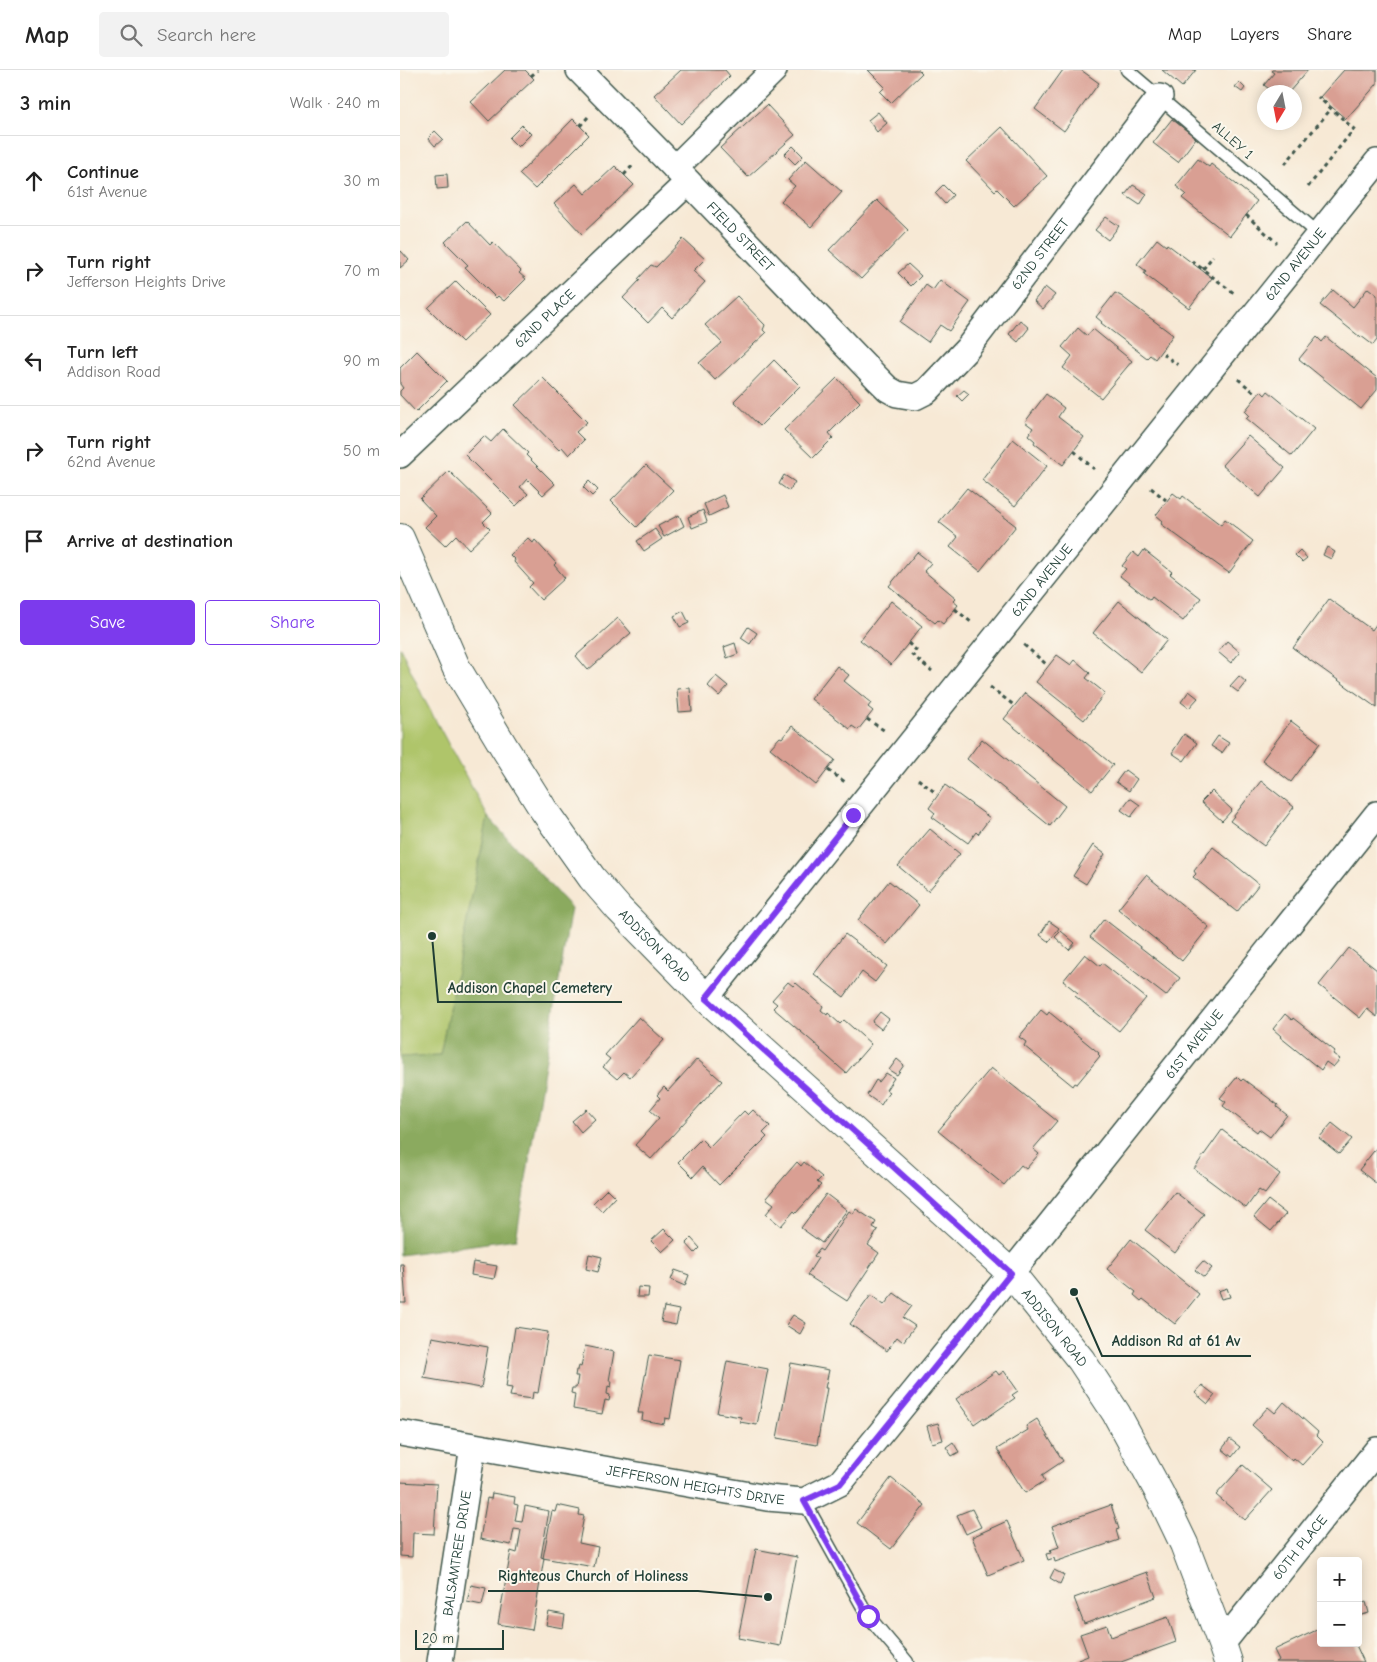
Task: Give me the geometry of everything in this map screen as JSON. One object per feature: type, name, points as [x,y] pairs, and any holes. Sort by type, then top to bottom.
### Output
[{"type":"street","name":"FIELD STREET","points":[[579,70],[888,389],[897,394],[908,396]]},
{"type":"street","name":"62ND PLACE","points":[[400,456],[682,175],[774,70]]},
{"type":"street","name":"62ND STREET","points":[[908,396],[915,397],[927,391],[967,349],[1160,98]]},
{"type":"street","name":"62ND AVENUE","points":[[706,998],[1377,162]]},
{"type":"street","name":"ADDISON ROAD","points":[[400,538],[456,667],[543,809],[592,878],[706,998],[1011,1273],[1081,1360],[1140,1454],[1184,1544],[1225,1653]]},
{"type":"street","name":"61ST AVENUE","points":[[1011,1273],[1377,814]]},
{"type":"street","name":"JEFFERSON HEIGHTS DRIVE","points":[[400,1433],[767,1498],[804,1501],[840,1484],[1011,1273]]},
{"type":"street","name":"BALSAMTREE DRIVE","points":[[440,1662],[473,1446]]},
{"type":"street","name":"60TH PLACE","points":[[1225,1653],[1377,1450]]},
{"type":"lane","name":"ALLEY 1","points":[[1127,70],[1319,234]]},
{"type":"lane","points":[[804,1501],[868,1616],[907,1662]]},
{"type":"path","points":[[531,76],[535,71]]},
{"type":"path","points":[[1308,187],[1354,129],[1318,97]]},
{"type":"path","points":[[1285,164],[1332,109]]},
{"type":"path","points":[[624,175],[638,160]]},
{"type":"path","points":[[1246,215],[1281,246]]},
{"type":"path","points":[[1203,269],[1213,256]]},
{"type":"path","points":[[1192,261],[1240,298]]},
{"type":"path","points":[[1164,354],[1184,370]]},
{"type":"path","points":[[1232,374],[1255,393]]},
{"type":"path","points":[[1074,451],[1100,474]]},
{"type":"path","points":[[1145,483],[1166,500]]},
{"type":"path","points":[[955,609],[978,628]]},
{"type":"path","points":[[1018,641],[1046,664]]},
{"type":"path","points":[[908,643],[916,650],[912,655],[933,672]]},
{"type":"path","points":[[985,683],[1015,706]]},
{"type":"path","points":[[867,719],[887,732]]},
{"type":"path","points":[[828,770],[852,787]]},
{"type":"path","points":[[912,774],[937,794]]},
{"type":"green space","points":[[400,647],[424,699],[488,817],[440,1055],[400,1057]]},
{"type":"green space","points":[[488,817],[571,908],[516,1239],[400,1255],[400,1057],[440,1055]]},
{"type":"building","points":[[505,70],[525,70],[534,79],[489,121],[471,102]]},
{"type":"building","points":[[681,70],[725,70],[730,76],[681,124],[654,95]]},
{"type":"building","points":[[868,70],[919,70],[922,73],[891,103],[880,92],[885,87]]},
{"type":"building","points":[[1063,70],[1081,70],[1099,83],[1064,131],[1035,109]]},
{"type":"building","points":[[1162,70],[1196,70],[1182,87]]},
{"type":"building","points":[[1308,70],[1295,85],[1264,85],[1274,73],[1271,71]]},
{"type":"building","points":[[1344,70],[1377,70],[1377,84],[1346,119],[1320,97]]},
{"type":"building","points":[[1239,82],[1245,88],[1242,92],[1235,87]]},
{"type":"building","points":[[767,105],[795,135],[748,177],[720,148]]},
{"type":"building","points":[[878,112],[887,123],[877,132],[868,120]]},
{"type":"building","points":[[573,119],[589,135],[535,189],[519,174]]},
{"type":"building","points":[[1172,119],[1196,138],[1178,162],[1153,143]]},
{"type":"building","points":[[522,125],[531,134],[518,147],[509,138]]},
{"type":"building","points":[[1002,127],[1047,176],[1014,206],[997,189],[995,191],[966,161]]},
{"type":"building","points":[[435,131],[443,139],[435,146],[428,138]]},
{"type":"building","points":[[793,146],[803,156],[795,164],[785,154]]},
{"type":"building","points":[[1198,159],[1209,167],[1211,164],[1257,201],[1230,236],[1182,198],[1186,194],[1176,186]]},
{"type":"building","points":[[806,160],[842,192],[811,227],[781,201],[795,186],[788,180]]},
{"type":"building","points":[[615,166],[634,185],[582,234],[554,204],[576,184],[585,194]]},
{"type":"building","points":[[447,174],[448,188],[437,189],[436,175]]},
{"type":"building","points":[[943,185],[953,195],[945,204],[935,193]]},
{"type":"building","points":[[1133,185],[1147,194],[1140,205],[1125,195]]},
{"type":"building","points":[[877,200],[908,230],[861,279],[829,250]]},
{"type":"building","points":[[1106,217],[1119,226],[1108,240],[1095,230]]},
{"type":"building","points":[[467,221],[490,245],[493,242],[521,271],[519,273],[526,279],[504,301],[498,296],[496,298],[465,267],[468,265],[445,242]]},
{"type":"building","points":[[683,239],[705,259],[693,271],[705,282],[672,318],[662,308],[648,323],[623,298],[651,265],[656,267]]},
{"type":"building","points":[[1157,239],[1166,246],[1167,244],[1212,278],[1189,308],[1144,274],[1146,271],[1137,264]]},
{"type":"building","points":[[400,252],[409,260],[400,268]]},
{"type":"building","points":[[908,264],[921,276],[911,286],[898,273]]},
{"type":"building","points":[[940,280],[970,302],[949,331],[940,325],[928,342],[900,322],[926,285],[933,290]]},
{"type":"building","points":[[456,281],[490,315],[462,342],[428,308]]},
{"type":"building","points":[[1045,287],[1055,295],[1043,309],[1034,301]]},
{"type":"building","points":[[1368,288],[1377,295],[1377,340],[1373,345],[1320,305],[1333,290],[1353,307]]},
{"type":"building","points":[[1115,293],[1173,335],[1155,359],[1150,355],[1147,358],[1101,323],[1096,317]]},
{"type":"building","points":[[737,296],[765,325],[763,330],[766,333],[715,380],[699,363],[722,343],[705,325]]},
{"type":"building","points":[[1020,320],[1029,328],[1018,342],[1009,334]]},
{"type":"building","points":[[1078,328],[1087,336],[1093,329],[1132,361],[1101,398],[1063,368],[1072,356],[1062,347]]},
{"type":"building","points":[[1317,337],[1322,342],[1326,337],[1377,378],[1377,390],[1361,409],[1299,359]]},
{"type":"building","points":[[417,351],[447,381],[416,412],[400,395],[400,391],[403,388],[400,384],[400,368]]},
{"type":"building","points":[[774,360],[800,386],[760,426],[734,401]]},
{"type":"building","points":[[543,378],[587,422],[576,432],[584,440],[569,455],[562,447],[559,450],[515,405]]},
{"type":"building","points":[[837,378],[860,402],[829,433],[833,438],[813,458],[784,430]]},
{"type":"building","points":[[964,390],[969,394],[962,401],[957,396]]},
{"type":"building","points":[[1261,391],[1265,395],[1268,391],[1314,429],[1292,456],[1246,418],[1249,415],[1245,411]]},
{"type":"building","points":[[1046,394],[1064,408],[1058,417],[1084,437],[1063,465],[1034,443],[1035,441],[1028,435],[1033,428],[1025,422]]},
{"type":"building","points":[[503,429],[528,453],[526,455],[555,484],[543,495],[527,479],[520,487],[528,494],[516,506],[465,455],[484,436],[491,442]]},
{"type":"building","points":[[1248,436],[1285,468],[1260,497],[1222,465]]},
{"type":"building","points":[[1013,439],[1047,466],[1015,506],[982,480]]},
{"type":"building","points":[[646,465],[673,490],[637,527],[611,501]]},
{"type":"building","points":[[449,471],[492,513],[483,522],[490,529],[469,549],[456,535],[445,546],[425,527],[436,516],[420,499]]},
{"type":"building","points":[[784,475],[795,482],[789,491],[779,484]]},
{"type":"building","points":[[589,481],[598,490],[592,496],[583,487]]},
{"type":"building","points":[[967,488],[1016,526],[980,571],[950,547],[958,537],[939,522]]},
{"type":"building","points":[[1173,493],[1181,499],[1183,496],[1221,525],[1225,519],[1253,541],[1229,573],[1161,524],[1163,521],[1156,515]]},
{"type":"building","points":[[723,495],[728,507],[709,516],[704,504]]},
{"type":"building","points":[[703,510],[707,522],[692,528],[688,517]]},
{"type":"building","points":[[679,515],[684,526],[664,537],[658,526]]},
{"type":"building","points":[[655,529],[662,539],[644,551],[637,541]]},
{"type":"building","points":[[528,538],[533,543],[535,540],[556,563],[554,565],[565,578],[541,600],[529,587],[533,583],[510,555]]},
{"type":"building","points":[[1327,547],[1335,552],[1331,559],[1323,555]]},
{"type":"building","points":[[1144,550],[1172,572],[1170,574],[1201,598],[1183,621],[1152,597],[1150,600],[1120,576],[1126,569],[1122,566],[1133,552],[1139,557]]},
{"type":"building","points":[[1300,550],[1307,558],[1302,562],[1295,555]]},
{"type":"building","points":[[917,552],[931,563],[924,571],[956,598],[953,601],[958,605],[943,624],[938,620],[935,623],[889,586]]},
{"type":"building","points":[[1329,599],[1372,630],[1377,623],[1377,708],[1293,648]]},
{"type":"building","points":[[891,601],[922,626],[891,665],[860,640]]},
{"type":"building","points":[[1119,601],[1167,640],[1141,672],[1093,633]]},
{"type":"building","points":[[683,611],[689,623],[680,627],[674,616]]},
{"type":"building","points":[[618,618],[631,633],[588,670],[576,656]]},
{"type":"building","points":[[748,627],[757,633],[750,644],[741,638]]},
{"type":"building","points":[[1227,641],[1240,652],[1231,663],[1218,652]]},
{"type":"building","points":[[735,643],[738,654],[727,658],[724,647]]},
{"type":"building","points":[[1057,655],[1071,665],[1075,660],[1090,673],[1086,678],[1105,693],[1084,720],[1036,682]]},
{"type":"building","points":[[837,666],[849,675],[844,681],[871,703],[868,707],[873,711],[858,730],[852,726],[850,729],[811,699]]},
{"type":"building","points":[[716,676],[728,686],[719,696],[708,686]]},
{"type":"building","points":[[1239,676],[1246,682],[1238,692],[1230,686]]},
{"type":"building","points":[[690,688],[692,711],[679,712],[677,689]]},
{"type":"building","points":[[1189,691],[1198,698],[1189,708],[1181,702]]},
{"type":"building","points":[[1025,693],[1113,765],[1092,791],[1004,719]]},
{"type":"building","points":[[1291,721],[1320,743],[1291,782],[1262,760]]},
{"type":"building","points":[[792,726],[835,760],[816,785],[770,748]]},
{"type":"building","points":[[1184,734],[1197,743],[1184,761],[1172,753]]},
{"type":"building","points":[[1218,736],[1229,743],[1222,753],[1211,746]]},
{"type":"building","points":[[982,739],[1065,806],[1050,826],[967,759]]},
{"type":"building","points":[[1125,770],[1137,779],[1129,791],[1116,782]]},
{"type":"building","points":[[1261,781],[1294,807],[1264,846],[1230,821]]},
{"type":"building","points":[[945,785],[990,818],[978,834],[976,832],[968,843],[932,817],[935,813],[929,808]]},
{"type":"building","points":[[1212,791],[1232,810],[1222,821],[1201,802]]},
{"type":"building","points":[[1130,798],[1140,805],[1131,817],[1121,810]]},
{"type":"building","points":[[930,829],[960,854],[928,891],[898,866]]},
{"type":"building","points":[[1093,845],[1105,854],[1086,884],[1073,876]]},
{"type":"building","points":[[1213,847],[1259,884],[1237,912],[1193,877],[1196,874],[1194,871]]},
{"type":"building","points":[[1146,875],[1209,927],[1182,961],[1118,909]]},
{"type":"building","points":[[889,881],[919,905],[887,944],[858,920]]},
{"type":"building","points":[[1104,919],[1180,978],[1166,996],[1090,937]]},
{"type":"building","points":[[1049,921],[1059,928],[1049,942],[1040,935]]},
{"type":"building","points":[[1061,931],[1075,943],[1069,950],[1055,937]]},
{"type":"building","points":[[845,934],[887,966],[875,982],[862,972],[844,997],[814,974]]},
{"type":"building","points":[[1349,948],[1377,970],[1377,1017],[1367,1009],[1360,1018],[1319,985]]},
{"type":"building","points":[[1085,954],[1100,966],[1102,963],[1146,998],[1119,1031],[1075,996],[1078,993],[1063,981]]},
{"type":"building","points":[[788,982],[793,986],[796,983],[823,1006],[821,1010],[827,1015],[828,1013],[840,1024],[844,1020],[871,1044],[846,1073],[773,1008],[777,1004],[772,1000]]},
{"type":"building","points":[[1041,1010],[1047,1015],[1049,1012],[1099,1053],[1100,1056],[1077,1084],[1075,1083],[1073,1086],[1024,1046],[1026,1042],[1019,1037]]},
{"type":"building","points":[[880,1012],[889,1019],[881,1029],[872,1022]]},
{"type":"building","points":[[1285,1014],[1292,1020],[1293,1018],[1335,1051],[1333,1054],[1340,1059],[1333,1067],[1326,1062],[1321,1070],[1280,1037],[1273,1029]]},
{"type":"building","points":[[639,1017],[664,1040],[630,1077],[624,1072],[617,1079],[603,1067],[610,1059],[605,1055]]},
{"type":"building","points":[[697,1059],[722,1081],[651,1159],[635,1145],[659,1118],[650,1110],[660,1098],[657,1095],[664,1087],[668,1091]]},
{"type":"building","points":[[897,1059],[904,1065],[897,1075],[889,1070]]},
{"type":"building","points":[[991,1068],[1057,1121],[1033,1149],[1039,1154],[1026,1169],[1021,1165],[1004,1185],[938,1131]]},
{"type":"building","points":[[886,1073],[894,1078],[886,1090],[889,1092],[881,1105],[867,1095],[876,1080],[879,1082]]},
{"type":"building","points":[[1237,1077],[1241,1081],[1243,1079],[1278,1105],[1277,1107],[1287,1115],[1270,1137],[1259,1129],[1257,1132],[1223,1106],[1226,1102],[1220,1098]]},
{"type":"building","points":[[586,1109],[595,1119],[581,1132],[572,1121]]},
{"type":"building","points":[[753,1110],[770,1126],[763,1133],[767,1137],[719,1185],[702,1167],[693,1177],[678,1162],[701,1139],[709,1147],[744,1111],[748,1115]]},
{"type":"building","points":[[1332,1123],[1352,1139],[1339,1154],[1319,1138]]},
{"type":"building","points":[[1222,1130],[1280,1174],[1265,1194],[1259,1190],[1246,1208],[1194,1169]]},
{"type":"building","points":[[1377,1147],[1377,1184],[1359,1170]]},
{"type":"building","points":[[797,1162],[801,1166],[804,1162],[822,1177],[817,1182],[821,1185],[796,1213],[794,1211],[781,1226],[766,1214],[774,1204],[766,1198]]},
{"type":"building","points":[[607,1189],[615,1197],[602,1211],[593,1203]]},
{"type":"building","points":[[1175,1192],[1204,1214],[1175,1253],[1145,1230]]},
{"type":"building","points":[[826,1194],[847,1210],[822,1243],[801,1228]]},
{"type":"building","points":[[1268,1200],[1286,1214],[1271,1231],[1254,1217]]},
{"type":"building","points":[[856,1209],[876,1222],[873,1227],[878,1230],[868,1245],[879,1253],[847,1301],[807,1275],[818,1258],[814,1256],[819,1249],[822,1251],[849,1211],[853,1214]]},
{"type":"building","points":[[664,1229],[675,1240],[662,1252],[651,1241]]},
{"type":"building","points":[[691,1238],[700,1248],[695,1253],[686,1243]]},
{"type":"building","points":[[1131,1239],[1199,1294],[1175,1324],[1143,1299],[1141,1301],[1134,1295],[1136,1292],[1107,1269]]},
{"type":"building","points":[[589,1254],[602,1257],[598,1272],[586,1269]]},
{"type":"building","points":[[1203,1261],[1212,1268],[1204,1277],[1195,1270]]},
{"type":"building","points":[[473,1262],[497,1266],[494,1279],[471,1275]]},
{"type":"building","points":[[400,1264],[403,1264],[406,1303],[400,1303]]},
{"type":"building","points":[[675,1270],[689,1275],[685,1286],[671,1280]]},
{"type":"building","points":[[638,1287],[649,1288],[648,1297],[637,1297]]},
{"type":"building","points":[[1227,1288],[1230,1297],[1221,1299],[1218,1291]]},
{"type":"building","points":[[894,1293],[912,1306],[903,1318],[915,1326],[903,1342],[897,1337],[887,1351],[850,1324],[871,1295],[884,1305]]},
{"type":"building","points":[[664,1307],[679,1310],[676,1325],[661,1322]]},
{"type":"building","points":[[793,1315],[806,1323],[800,1334],[786,1325]]},
{"type":"building","points":[[515,1327],[548,1332],[538,1393],[533,1392],[532,1399],[510,1396],[512,1388],[506,1387]]},
{"type":"building","points":[[432,1337],[488,1347],[481,1388],[424,1378]]},
{"type":"building","points":[[585,1346],[614,1352],[609,1381],[612,1381],[611,1387],[608,1386],[607,1394],[610,1395],[609,1401],[605,1400],[602,1414],[573,1409],[575,1394],[571,1393],[572,1388],[576,1388],[578,1376],[575,1376],[576,1370],[578,1370],[579,1366],[581,1367]]},
{"type":"building","points":[[649,1355],[680,1360],[670,1419],[665,1418],[664,1424],[642,1420],[643,1413],[638,1413]]},
{"type":"building","points":[[727,1361],[768,1369],[757,1425],[740,1422],[741,1417],[717,1413]]},
{"type":"building","points":[[791,1363],[829,1370],[817,1445],[777,1438]]},
{"type":"building","points":[[996,1371],[999,1375],[1004,1371],[1018,1391],[1012,1395],[1015,1398],[985,1419],[984,1417],[974,1424],[956,1399]]},
{"type":"building","points":[[1202,1385],[1215,1395],[1208,1404],[1195,1393]]},
{"type":"building","points":[[1284,1402],[1318,1432],[1316,1435],[1323,1442],[1302,1465],[1294,1458],[1292,1461],[1252,1425],[1268,1407],[1275,1413]]},
{"type":"building","points":[[1037,1419],[1063,1461],[1042,1475],[1045,1481],[1025,1493],[997,1449],[1028,1430],[1026,1426]]},
{"type":"building","points":[[938,1423],[943,1440],[932,1443],[927,1426]]},
{"type":"building","points":[[1230,1439],[1240,1447],[1232,1457],[1222,1449]]},
{"type":"building","points":[[953,1442],[959,1452],[952,1456],[946,1447]]},
{"type":"building","points":[[1243,1465],[1272,1490],[1245,1520],[1216,1495]]},
{"type":"building","points":[[891,1478],[925,1505],[891,1549],[857,1523]]},
{"type":"building","points":[[400,1482],[437,1484],[434,1534],[413,1533],[412,1557],[400,1556]]},
{"type":"building","points":[[492,1493],[515,1497],[514,1504],[518,1505],[515,1521],[522,1522],[525,1506],[549,1511],[541,1557],[544,1558],[532,1630],[498,1624],[511,1551],[517,1553],[521,1530],[514,1529],[511,1545],[480,1539],[487,1498],[491,1499]]},
{"type":"building","points":[[557,1505],[580,1510],[579,1515],[584,1516],[579,1543],[598,1547],[594,1567],[543,1558],[552,1511],[555,1512]]},
{"type":"building","points":[[1111,1505],[1119,1529],[1116,1530],[1119,1540],[1055,1562],[1054,1558],[1048,1560],[1046,1554],[1051,1553],[1050,1550],[1059,1547],[1052,1526]]},
{"type":"building","points":[[972,1509],[981,1527],[966,1534],[957,1515]]},
{"type":"building","points":[[1007,1521],[1024,1560],[988,1575],[972,1537]]},
{"type":"building","points":[[756,1549],[797,1557],[780,1646],[738,1638]]},
{"type":"building","points":[[1054,1570],[1064,1575],[1060,1584],[1050,1578]]},
{"type":"building","points":[[1147,1572],[1156,1597],[1084,1624],[1074,1598]]},
{"type":"building","points":[[471,1585],[486,1588],[482,1605],[467,1602]]},
{"type":"building","points":[[1366,1602],[1369,1613],[1362,1615],[1362,1604]]},
{"type":"building","points":[[549,1612],[565,1615],[563,1628],[546,1625]]},
{"type":"building","points":[[1168,1617],[1176,1642],[1121,1662],[1079,1662],[1078,1660],[1088,1656],[1080,1634],[1107,1625],[1111,1637]]},
{"type":"building","points":[[1317,1630],[1317,1647],[1357,1647],[1364,1662],[1275,1662],[1279,1660],[1274,1650]]},
{"type":"place","name":"Addison Chapel Cemetery","points":[[432,936]]},
{"type":"place","name":"Addison Rd at 61 Av","points":[[1074,1292]]},
{"type":"place","name":"Righteous Church of Holiness","points":[[768,1597]]},
{"type":"route","points":[[853,815],[706,998],[1011,1273],[840,1484],[804,1501],[868,1616]]}]
